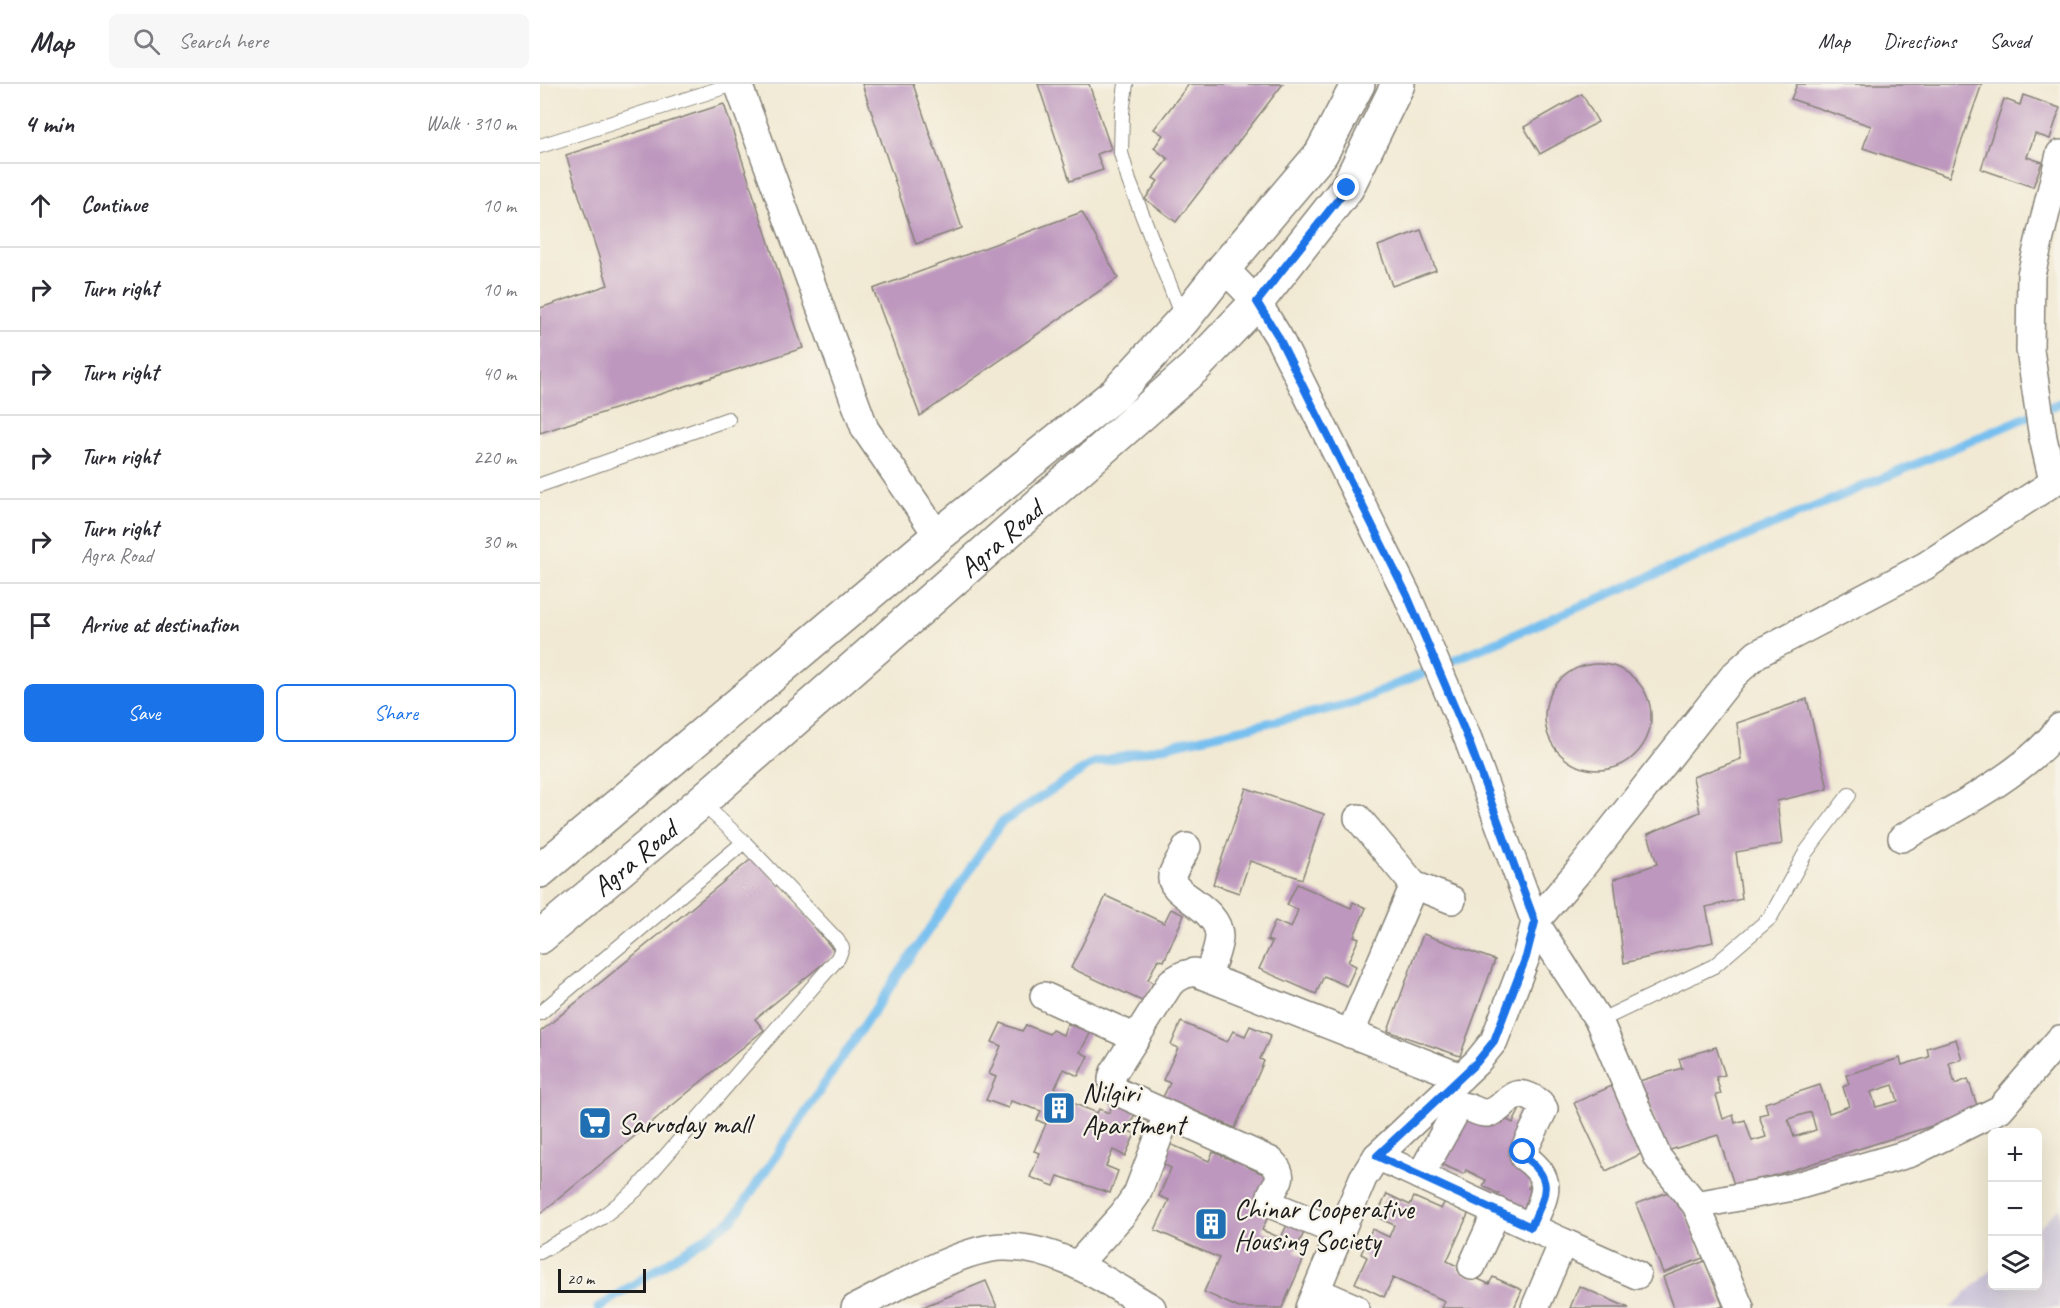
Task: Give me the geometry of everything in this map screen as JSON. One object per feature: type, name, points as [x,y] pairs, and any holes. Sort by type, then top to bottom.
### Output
[{"type":"main road","name":"Agra Road","points":[[540,872],[938,536],[1116,393],[1183,320],[1224,268],[1322,154],[1358,84]]},
{"type":"main road","name":"Agra Road","points":[[540,937],[701,802],[1194,368],[1257,302],[1347,188],[1398,84]]},
{"type":"street","points":[[736,84],[865,429],[938,536]]},
{"type":"street","points":[[1355,1308],[1313,1300],[1363,1178],[1377,1156],[1477,1062],[1494,1041],[1526,957],[1535,922],[1582,867],[1734,675],[1757,654],[1924,566],[2057,479],[2043,438],[2030,350],[2031,275],[2060,154]]},
{"type":"street","points":[[1224,268],[1257,302],[1278,336],[1407,595],[1468,739],[1535,922],[1599,1021],[1658,1158],[1696,1205],[1740,1308]]},
{"type":"street","points":[[1902,838],[1991,787],[2048,743],[2060,727]]},
{"type":"street","points":[[1358,818],[1414,885],[1452,900]]},
{"type":"street","points":[[1187,847],[1172,876],[1172,882],[1176,888],[1210,914],[1216,923],[1220,939],[1207,977]]},
{"type":"street","points":[[1350,1034],[1414,885]]},
{"type":"street","points":[[1340,1233],[1270,1204],[1270,1198],[1281,1177],[1271,1161],[1118,1092],[1112,1086],[1111,1079],[1114,1072],[1171,982],[1194,972],[1461,1077]]},
{"type":"street","points":[[1044,996],[1136,1038]]},
{"type":"street","points":[[1696,1205],[1793,1187],[1911,1153],[2000,1109],[2060,1039]]},
{"type":"street","points":[[1420,1176],[1459,1106],[1467,1106],[1483,1114],[1492,1112],[1512,1096],[1527,1095],[1542,1104],[1544,1109],[1523,1152],[1524,1157],[1541,1171],[1546,1187],[1531,1227]]},
{"type":"street","points":[[1077,1265],[1123,1214],[1137,1194],[1167,1115]]},
{"type":"street","points":[[1377,1156],[1637,1275]]},
{"type":"street","points":[[1472,1266],[1497,1211]]},
{"type":"street","points":[[1535,1308],[1563,1242]]},
{"type":"street","points":[[855,1308],[921,1275],[970,1254],[1001,1247],[1036,1250],[1077,1265],[1152,1308]]},
{"type":"lane","points":[[540,146],[736,84]]},
{"type":"lane","points":[[1126,84],[1122,113],[1121,153],[1129,181],[1183,320]]},
{"type":"lane","points":[[540,485],[728,419]]},
{"type":"lane","points":[[1599,1021],[1714,966],[1770,918],[1806,852],[1849,795]]},
{"type":"lane","points":[[540,1252],[601,1218],[636,1190],[838,958],[842,948],[744,842],[701,802]]},
{"type":"lane","points":[[540,1013],[744,842]]},
{"type":"shaded area","points":[[2060,1207],[2060,1308],[1950,1308],[1988,1273],[1988,1290],[2042,1290],[2042,1224]]},
{"type":"building","points":[[862,84],[913,84],[962,228],[916,244]]},
{"type":"building","points":[[1038,84],[1089,84],[1111,149],[1097,154],[1103,170],[1070,181]]},
{"type":"building","points":[[1189,84],[1283,84],[1176,222],[1145,199],[1158,181],[1153,178],[1168,159],[1154,148],[1163,135],[1154,129]]},
{"type":"building","points":[[1797,84],[1982,84],[1949,177],[1863,148],[1871,126],[1791,99]]},
{"type":"building","points":[[1582,94],[1598,122],[1540,154],[1524,127]]},
{"type":"building","points":[[2023,95],[2060,108],[2050,139],[2035,134],[2027,157],[2042,162],[2033,187],[1981,169],[2004,99],[2020,105]]},
{"type":"building","points":[[724,104],[803,348],[540,433],[540,308],[608,285],[566,155]]},
{"type":"building","points":[[1082,212],[1118,278],[920,416],[873,289]]},
{"type":"building","points":[[1421,230],[1436,270],[1392,286],[1378,246]]},
{"type":"building","points":[[1598,664],[1618,668],[1635,680],[1647,697],[1651,717],[1647,737],[1635,754],[1618,766],[1598,770],[1578,766],[1561,754],[1549,737],[1545,717],[1549,697],[1561,680],[1578,668]]},
{"type":"building","points":[[1807,699],[1828,789],[1777,801],[1782,844],[1736,852],[1742,899],[1706,907],[1713,942],[1624,963],[1614,879],[1657,864],[1648,834],[1700,812],[1693,777],[1741,759],[1737,723]]},
{"type":"building","points":[[1246,788],[1324,814],[1302,879],[1250,861],[1239,893],[1213,884]]},
{"type":"building","name":"Sarvoday mall","points":[[755,856],[836,953],[755,1019],[764,1030],[540,1214],[540,1032]]},
{"type":"building","points":[[1297,884],[1351,908],[1353,902],[1366,908],[1354,936],[1359,938],[1348,962],[1356,966],[1347,986],[1324,976],[1316,994],[1259,969],[1272,942],[1267,940],[1275,921],[1291,928],[1298,910],[1287,905]]},
{"type":"building","points":[[1106,896],[1164,923],[1171,909],[1184,915],[1164,961],[1158,959],[1148,980],[1153,983],[1144,1002],[1071,968]]},
{"type":"building","points":[[1423,934],[1495,960],[1460,1056],[1388,1031]]},
{"type":"building","points":[[1181,1022],[1227,1042],[1233,1031],[1245,1036],[1250,1026],[1271,1035],[1260,1059],[1264,1061],[1235,1128],[1163,1097],[1170,1083],[1163,1080],[1178,1048],[1171,1045]]},
{"type":"building","name":"Nilgiri Apartment","points":[[1001,1023],[1022,1031],[1026,1025],[1049,1034],[1052,1030],[1063,1035],[1067,1024],[1091,1032],[1080,1052],[1088,1056],[1078,1076],[1064,1069],[1055,1088],[1071,1095],[1068,1101],[1097,1113],[1099,1109],[1109,1113],[1115,1098],[1137,1110],[1127,1130],[1135,1134],[1125,1156],[1113,1150],[1106,1166],[1118,1171],[1110,1193],[1058,1176],[1054,1186],[1030,1177],[1040,1153],[1034,1151],[1046,1124],[1037,1120],[1041,1111],[1011,1101],[1008,1108],[986,1100],[996,1077],[989,1074],[1001,1046],[992,1042]]},
{"type":"building","points":[[1956,1039],[1962,1059],[1949,1063],[1955,1084],[1968,1079],[1979,1111],[1735,1188],[1718,1135],[1664,1152],[1647,1094],[1641,1095],[1636,1082],[1682,1068],[1679,1059],[1716,1047],[1725,1075],[1716,1077],[1721,1094],[1716,1095],[1723,1119],[1733,1115],[1735,1123],[1745,1120],[1752,1141],[1766,1137],[1759,1115],[1768,1113],[1765,1103],[1820,1085],[1829,1113],[1849,1106],[1843,1087],[1849,1084],[1846,1075],[1900,1058],[1902,1065],[1929,1057],[1927,1048]],"holes":[[[1893,1085],[1898,1101],[1876,1107],[1871,1092]],[[1811,1112],[1816,1130],[1794,1137],[1788,1119]]]},
{"type":"building","points":[[1614,1085],[1645,1152],[1606,1171],[1574,1103]]},
{"type":"building","points":[[1522,1105],[1537,1113],[1511,1161],[1536,1174],[1528,1188],[1541,1194],[1529,1217],[1496,1199],[1499,1194],[1483,1186],[1486,1180],[1466,1170],[1464,1174],[1436,1162],[1462,1110],[1494,1126],[1499,1116],[1513,1123]]},
{"type":"building","name":"Chinar Cooperative Housing Society","points":[[1170,1144],[1209,1161],[1213,1152],[1234,1161],[1239,1152],[1249,1156],[1246,1166],[1274,1179],[1270,1212],[1262,1230],[1281,1238],[1289,1220],[1306,1228],[1295,1252],[1305,1256],[1282,1308],[1239,1308],[1204,1292],[1219,1258],[1155,1230],[1169,1200],[1159,1196],[1171,1168],[1161,1163]]},
{"type":"building","points":[[1676,1189],[1703,1258],[1663,1273],[1636,1204]]},
{"type":"building","points":[[1387,1194],[1410,1205],[1414,1197],[1441,1209],[1445,1201],[1469,1212],[1447,1261],[1459,1267],[1458,1270],[1489,1284],[1493,1277],[1522,1290],[1514,1308],[1442,1308],[1445,1301],[1393,1278],[1384,1297],[1355,1283],[1367,1257],[1361,1254],[1372,1229],[1389,1237],[1394,1225],[1376,1217]]},
{"type":"building","points":[[1705,1261],[1723,1306],[1674,1308],[1663,1277]]},
{"type":"building","points":[[986,1281],[997,1307],[920,1308]]},
{"type":"building","points":[[1579,1286],[1629,1308],[1570,1308]]},
{"type":"waterway","points":[[598,1308],[733,1219],[1001,823],[1093,763],[1350,704],[2060,403]]},
{"type":"place","name":"Nilgiri Apartment","points":[[1059,1108]]},
{"type":"place","name":"Sarvoday mall","points":[[595,1123]]},
{"type":"place","name":"Chinar Cooperative Housing Society","points":[[1211,1224]]},
{"type":"route","points":[[1347,188],[1257,302],[1278,336],[1407,595],[1468,739],[1535,922],[1526,957],[1494,1041],[1477,1062],[1377,1156],[1531,1227],[1546,1187],[1541,1171],[1524,1157],[1523,1152]]}]
